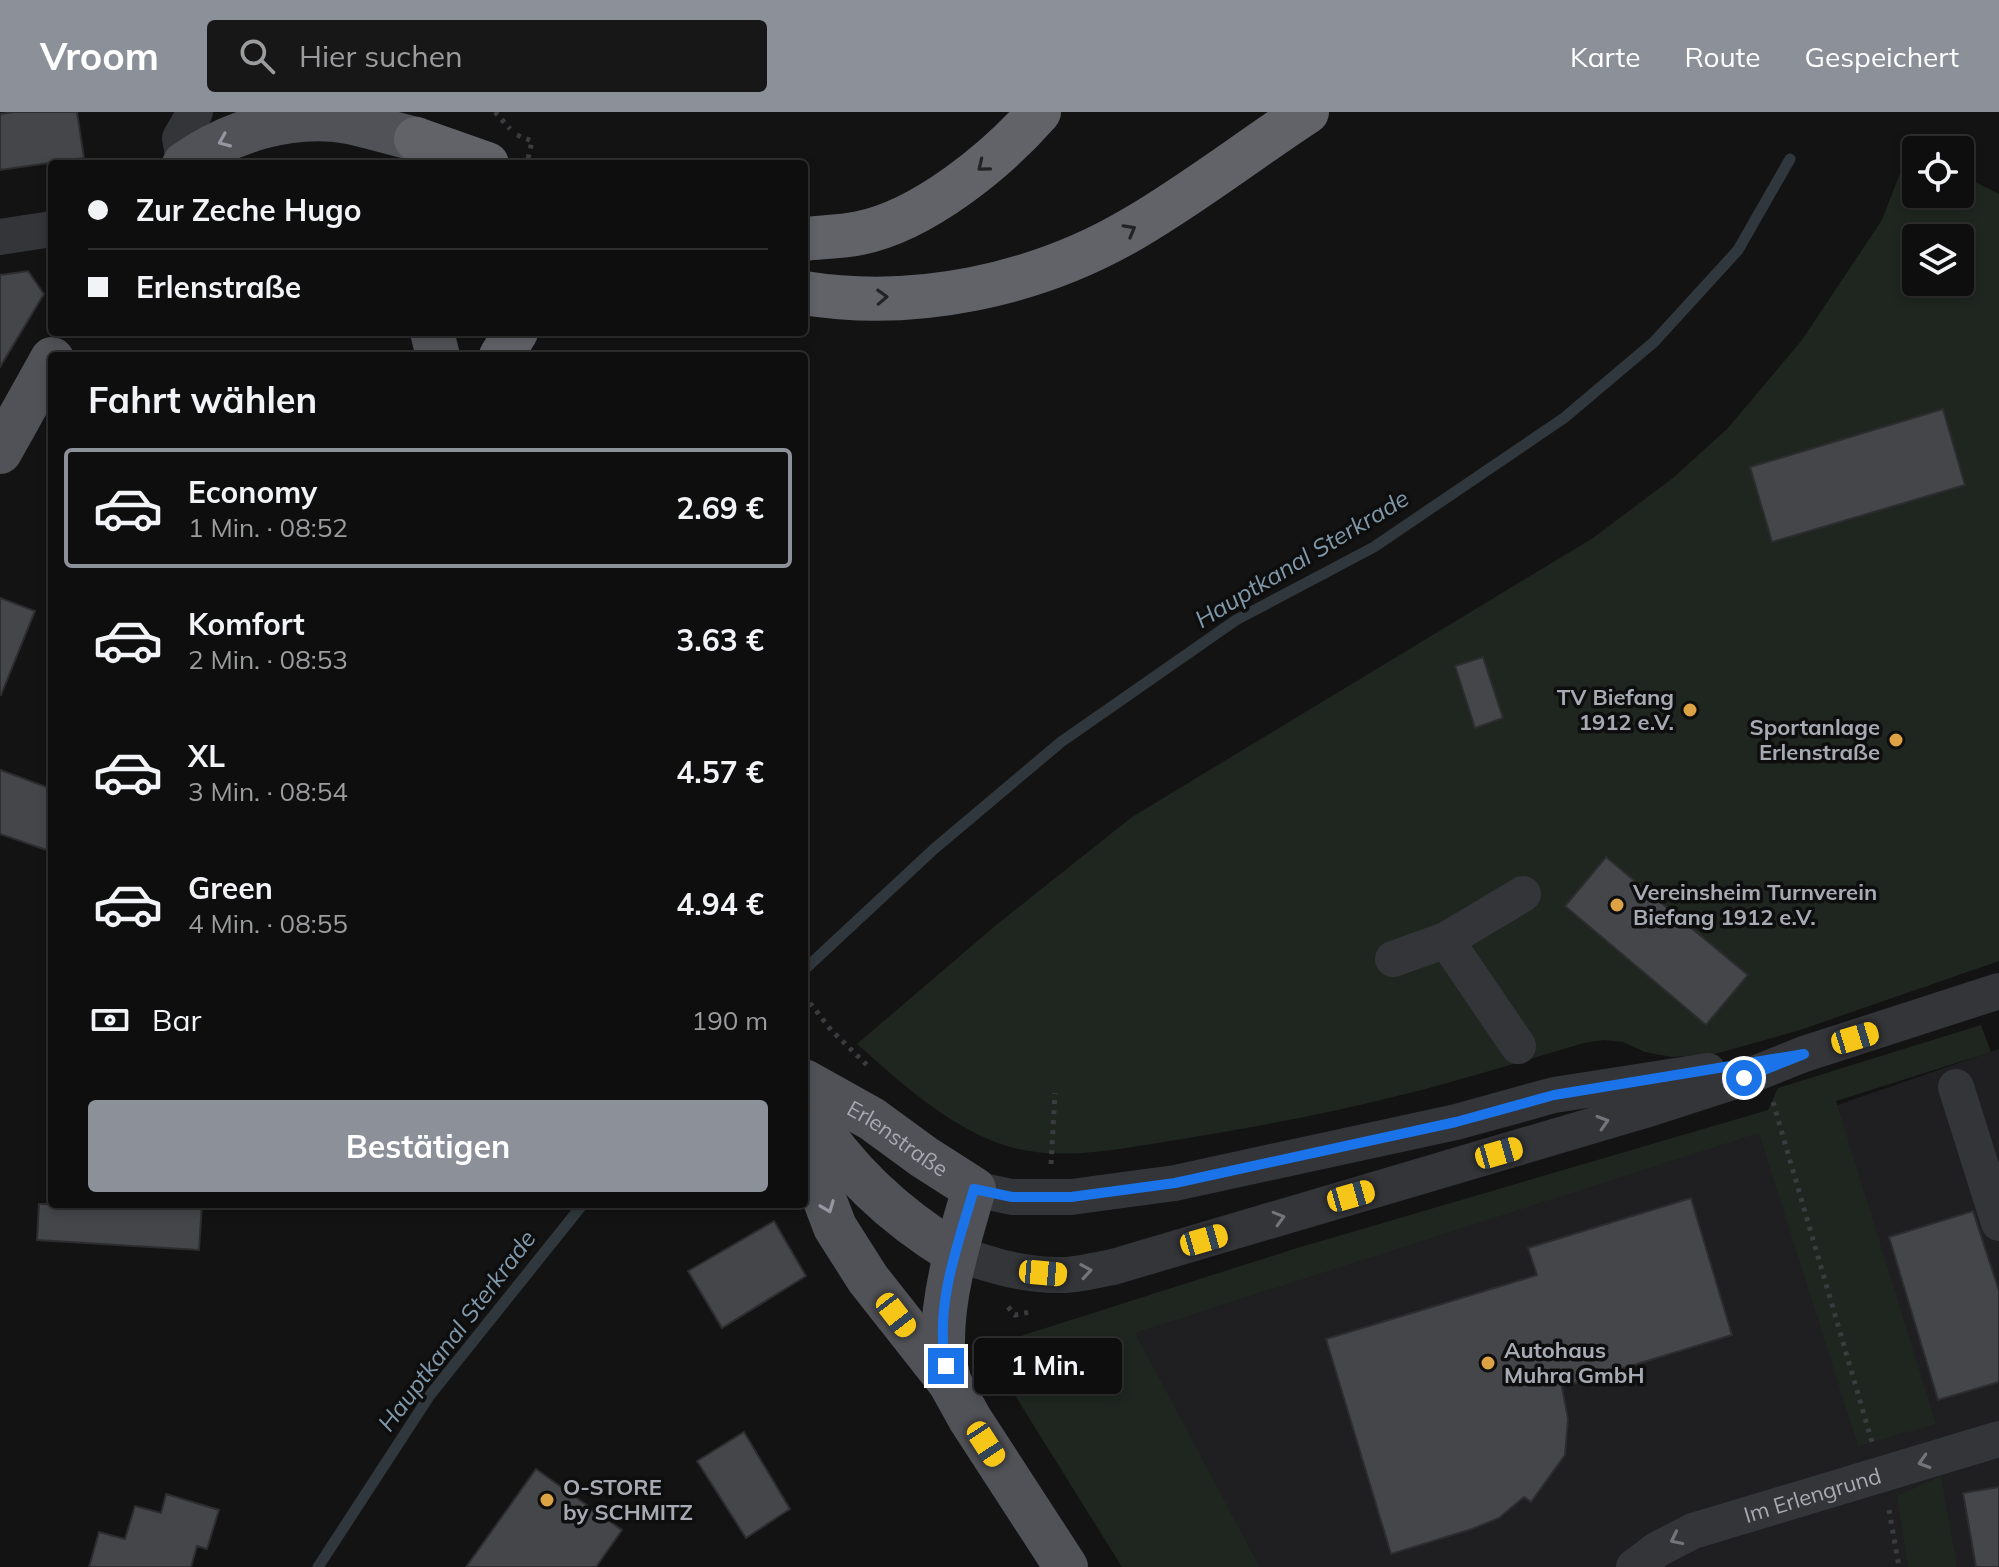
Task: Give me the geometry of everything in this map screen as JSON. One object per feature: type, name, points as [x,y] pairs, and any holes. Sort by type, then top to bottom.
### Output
[{"type":"highway","points":[[808,239],[862,233],[919,211],[967,180],[1014,141],[1039,112]]},
{"type":"highway","points":[[808,293],[865,298],[910,297],[969,289],[1043,269],[1086,253],[1131,230],[1237,162],[1307,112]]},
{"type":"highway","points":[[416,138],[476,160]]},
{"type":"main road","points":[[190,160],[219,142],[275,118],[347,122],[416,138]]},
{"type":"main road","points":[[0,452],[48,367]]},
{"type":"main road","name":"Erlenstraße","points":[[808,1083],[872,1119],[974,1189]]},
{"type":"main road","name":"Erlenstraße","points":[[808,1109],[844,1162],[871,1189],[901,1217],[955,1253]]},
{"type":"main road","points":[[808,1147],[835,1227],[868,1279],[950,1383],[1066,1567]]},
{"type":"main road","points":[[950,1383],[943,1349],[945,1307],[955,1253],[974,1189]]},
{"type":"street","points":[[183,160],[180,138],[195,112]]},
{"type":"street","points":[[0,237],[48,230]]},
{"type":"street","points":[[1393,959],[1446,940],[1523,894]]},
{"type":"street","points":[[1446,940],[1518,1046]]},
{"type":"street","points":[[955,1253],[1020,1272],[1063,1275],[1113,1267],[1645,1110],[1744,1078],[1804,1054],[1999,991]]},
{"type":"street","points":[[974,1189],[1012,1197],[1071,1197],[1175,1183],[1456,1122],[1554,1095],[1804,1054]]},
{"type":"street","points":[[1956,1087],[1999,1223]]},
{"type":"street","name":"Im Erlengrund","points":[[1634,1567],[1658,1549],[1693,1531],[1999,1439]]},
{"type":"path","points":[[808,1000],[831,1030]]},
{"type":"path","points":[[1051,1164],[1055,1093]]},
{"type":"path","points":[[1771,1097],[1882,1475],[1899,1567]]},
{"type":"shaded area","points":[[1902,168],[1902,208],[1974,208],[1974,181],[1999,194],[1999,961],[1800,1030],[1715,1054],[1672,1057],[1645,1052],[1623,1042],[1603,1040],[1344,1109],[1136,1146],[1064,1154],[1018,1149],[995,1142],[957,1123],[922,1099],[857,1044],[995,926],[1132,817],[1593,538],[1673,478],[1728,428],[1802,340],[1882,220]]},
{"type":"shaded area","points":[[1981,1025],[1991,1052],[1836,1101],[1936,1424],[1858,1446],[1759,1133],[1135,1333],[1260,1567],[1122,1567],[1006,1381],[996,1344],[1294,1249],[1768,1110],[1778,1088]]},
{"type":"shaded area","points":[[1999,1049],[1999,1567],[1260,1567],[1134,1333],[1760,1132]]},
{"type":"shaded area","points":[[1941,1476],[1957,1567],[1908,1567],[1897,1496]]},
{"type":"building","points":[[77,112],[84,158],[48,160],[48,163],[0,170],[0,114]]},
{"type":"building","points":[[28,271],[44,294],[0,367],[0,275]]},
{"type":"building","points":[[1943,409],[1965,485],[1772,542],[1750,467]]},
{"type":"building","points":[[0,598],[35,611],[1,695],[0,694]]},
{"type":"building","points":[[1483,657],[1503,718],[1475,728],[1455,666]]},
{"type":"building","points":[[0,770],[48,788],[48,851],[0,834]]},
{"type":"building","points":[[1606,857],[1748,975],[1706,1025],[1565,906]]},
{"type":"building","name":"Autohaus Muhra GmbH","points":[[1691,1198],[1732,1335],[1562,1387],[1568,1419],[1565,1455],[1531,1502],[1524,1497],[1499,1518],[1391,1554],[1326,1339],[1537,1275],[1528,1248]]},
{"type":"building","points":[[39,1204],[48,1204],[48,1208],[202,1208],[199,1250],[37,1240]]},
{"type":"building","points":[[1973,1211],[1999,1291],[1999,1382],[1938,1400],[1889,1237]]},
{"type":"building","points":[[774,1221],[806,1276],[722,1328],[688,1271]]},
{"type":"building","points":[[744,1432],[790,1509],[746,1538],[697,1461]]},
{"type":"building","name":"O-STORE by SCHMITZ","points":[[536,1469],[622,1530],[596,1567],[466,1567]]},
{"type":"building","points":[[1999,1487],[1999,1567],[1976,1567],[1963,1493]]},
{"type":"building","points":[[166,1494],[219,1510],[207,1549],[197,1546],[191,1567],[89,1567],[99,1532],[125,1539],[135,1506],[161,1513]]},
{"type":"waterway","name":"Hauptkanal Sterkrade","points":[[808,966],[934,849],[1061,742],[1236,620],[1374,547],[1564,418],[1654,342],[1738,250],[1790,159]]},
{"type":"waterway","name":"Hauptkanal Sterkrade","points":[[318,1567],[430,1395],[580,1208]]},
{"type":"place","name":"TV Biefang 1912 e.V.","points":[[1690,710]]},
{"type":"place","name":"Sportanlage Erlenstraße","points":[[1896,740]]},
{"type":"place","name":"Vereinsheim Turnverein Biefang 1912 e.V.","points":[[1617,905]]},
{"type":"place","name":"Autohaus Muhra GmbH","points":[[1488,1363]]},
{"type":"place","name":"O-STORE by SCHMITZ","points":[[547,1500]]},
{"type":"route","points":[[946,1366],[943,1349],[945,1307],[955,1253],[974,1189],[1012,1197],[1071,1197],[1175,1183],[1456,1122],[1554,1095],[1804,1054],[1744,1078]]}]
